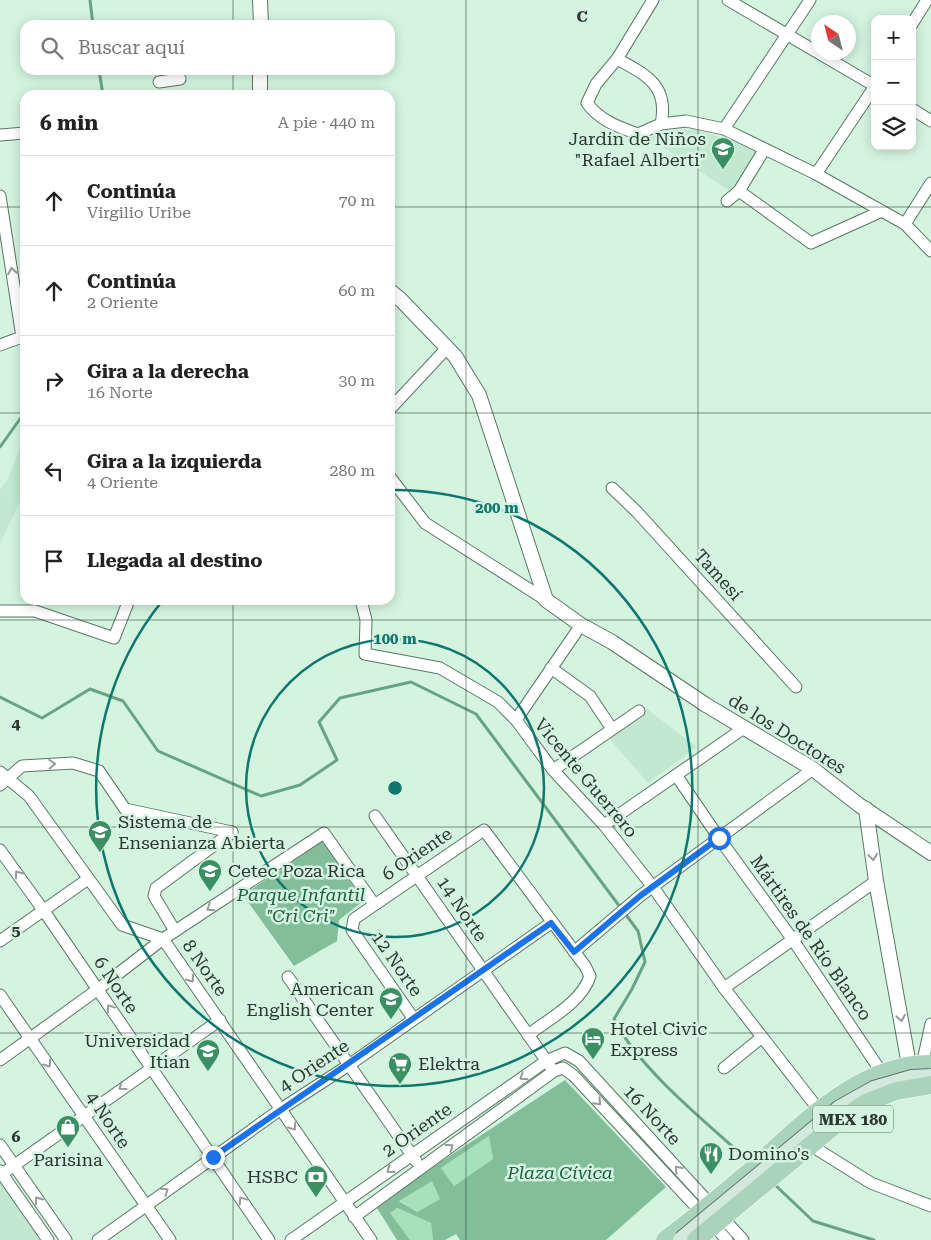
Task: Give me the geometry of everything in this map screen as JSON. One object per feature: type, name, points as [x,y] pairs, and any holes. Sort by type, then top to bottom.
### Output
[{"type":"main road","name":"MEX 180","points":[[665,1240],[706,1209],[819,1110],[854,1087],[882,1073],[923,1067]]},
{"type":"main road","points":[[681,1240],[840,1108],[874,1089],[912,1078],[923,1067]]},
{"type":"main road","points":[[696,1240],[840,1121],[866,1103],[896,1091],[922,1092]]},
{"type":"main road","name":"MEX 180","points":[[719,1233],[746,1206],[787,1171],[857,1116],[922,1092]]},
{"type":"street","points":[[260,0],[261,20]]},
{"type":"street","points":[[653,0],[617,59],[596,84],[588,103],[603,119],[620,128],[638,134],[661,124],[686,121],[724,129],[816,174],[905,224],[931,251]]},
{"type":"street","points":[[728,0],[871,84]]},
{"type":"street","points":[[724,129],[810,0]]},
{"type":"street","points":[[916,18],[929,0]]},
{"type":"street","points":[[617,59],[643,73],[658,90],[665,106],[661,124]]},
{"type":"street","points":[[260,75],[260,90]]},
{"type":"street","points":[[159,82],[180,79]]},
{"type":"street","points":[[816,174],[871,92]]},
{"type":"street","points":[[916,112],[931,121]]},
{"type":"street","points":[[0,135],[20,133]]},
{"type":"street","points":[[727,201],[739,191],[764,150]]},
{"type":"street","points":[[905,224],[931,184]]},
{"type":"street","points":[[739,191],[811,242],[882,211]]},
{"type":"street","points":[[0,196],[20,325]]},
{"type":"street","points":[[395,297],[425,324],[465,369],[479,395],[546,600]]},
{"type":"street","points":[[0,345],[20,338]]},
{"type":"street","points":[[395,404],[447,348]]},
{"type":"street","name":"de los Doctores","points":[[395,484],[425,523],[546,600],[580,625],[612,642],[744,728],[813,769],[866,809],[931,853]]},
{"type":"street","name":"Tamesí","points":[[612,488],[637,512],[796,686]]},
{"type":"street","points":[[0,611],[35,611],[114,638],[127,605]]},
{"type":"street","name":"Vicente Guerrero","points":[[362,605],[366,620],[365,657],[440,668],[498,702],[516,720],[553,770],[604,825],[652,887],[724,988],[819,1110]]},
{"type":"street","points":[[516,720],[580,625]]},
{"type":"street","points":[[551,668],[590,696],[612,729]]},
{"type":"street","points":[[553,770],[639,711]]},
{"type":"street","points":[[604,825],[744,728]]},
{"type":"street","points":[[0,1060],[98,990],[175,931],[154,896],[156,888],[232,832],[125,809],[99,771],[73,763],[22,766],[2,778]]},
{"type":"street","points":[[574,952],[640,896],[813,769]]},
{"type":"street","name":"Mártires de Río Blanco","points":[[676,775],[793,940],[882,1073]]},
{"type":"street","name":"8 Norte","points":[[2,778],[29,796],[122,926],[163,939],[281,1109],[344,1204],[371,1240]]},
{"type":"street","points":[[866,809],[876,881],[923,1067]]},
{"type":"street","name":"14 Norte","points":[[375,816],[546,1061],[559,1070]]},
{"type":"street","name":"6 Oriente","points":[[352,930],[354,919],[484,830],[551,923]]},
{"type":"street","name":"12 Norte","points":[[175,931],[324,833],[374,904]]},
{"type":"street","name":"6 Norte","points":[[0,850],[44,910],[269,1240]]},
{"type":"street","points":[[0,941],[88,879]]},
{"type":"street","points":[[724,988],[876,881]]},
{"type":"street","points":[[528,1035],[570,1004],[587,986],[590,976],[551,923]]},
{"type":"street","name":"4 Oriente","points":[[98,1240],[281,1109],[349,1064],[482,969],[551,923]]},
{"type":"street","name":"12 Norte","points":[[352,930],[413,1018]]},
{"type":"street","points":[[288,977],[421,1168]]},
{"type":"street","name":"4 Norte","points":[[0,995],[170,1240]]},
{"type":"street","points":[[48,1240],[1,1173],[150,1067],[220,1020]]},
{"type":"street","points":[[922,1092],[923,1067],[931,1024]]},
{"type":"street","points":[[724,1068],[762,1037]]},
{"type":"street","name":"2 Oriente","points":[[291,1240],[546,1061],[565,1053]]},
{"type":"street","name":"16 Norte","points":[[565,1053],[579,1061],[630,1117],[706,1209]]},
{"type":"street","name":"2 Oriente","points":[[354,1217],[559,1070]]},
{"type":"street","name":"16 Norte","points":[[559,1070],[574,1076],[621,1126],[706,1209]]},
{"type":"street","points":[[621,1126],[630,1117]]},
{"type":"street","points":[[0,1145],[66,1240]]},
{"type":"street","points":[[815,1148],[871,1183],[931,1206]]},
{"type":"street","points":[[706,1209],[719,1233],[743,1240]]},
{"type":"shaded area","name":"Jardín de Niños \"Rafael Alberti\"","points":[[693,129],[761,150],[735,189],[728,190],[648,137]]},
{"type":"shaded area","points":[[20,448],[20,502],[0,544],[0,490],[7,481]]},
{"type":"shaded area","points":[[647,709],[697,747],[648,783],[607,736]]},
{"type":"shaded area","points":[[489,1136],[493,1159],[454,1186],[441,1168]]},
{"type":"shaded area","points":[[432,1180],[440,1199],[417,1212],[399,1200]]},
{"type":"shaded area","points":[[0,1182],[40,1240],[0,1240]]},
{"type":"shaded area","points":[[396,1208],[431,1223],[433,1240],[410,1240],[389,1213]]},
{"type":"green space","name":"Parque Infantil \"Cri Cri\"","points":[[323,841],[363,901],[339,920],[337,941],[294,966],[243,895]]},
{"type":"green space","name":"Plaza Cívica","points":[[565,1080],[666,1187],[606,1240],[460,1240],[456,1234],[445,1240],[433,1240],[431,1223],[397,1208],[390,1213],[410,1240],[397,1240],[375,1205]],"holes":[[[489,1136],[493,1159],[454,1186],[441,1168]],[[432,1181],[440,1199],[417,1212],[399,1201]]]},
{"type":"waterway","points":[[90,0],[92,20]]},
{"type":"waterway","points":[[100,75],[102,90]]},
{"type":"waterway","points":[[0,447],[20,419]]},
{"type":"waterway","points":[[0,697],[42,718],[90,689],[123,701],[158,751],[261,796],[300,785],[337,760],[319,722],[340,698],[411,682],[476,714],[638,931],[645,962],[614,1019],[625,1038],[639,1057],[675,1095],[750,1162]]},
{"type":"waterway","points":[[773,1183],[813,1221],[874,1240]]},
{"type":"place","name":"Jardín de Niños \"Rafael Alberti\"","points":[[723,170]]},
{"type":"place","name":"Sistema de Ensenianza Abierta","points":[[100,853]]},
{"type":"place","name":"Cetec Poza Rica","points":[[210,892]]},
{"type":"place","name":"American English Center","points":[[391,1020]]},
{"type":"place","name":"Hotel Civic Express","points":[[593,1060]]},
{"type":"place","name":"Universidad Itian","points":[[208,1072]]},
{"type":"place","name":"Elektra","points":[[400,1085]]},
{"type":"place","name":"Parisina","points":[[68,1148]]},
{"type":"place","name":"Domino's","points":[[711,1175]]},
{"type":"place","name":"HSBC","points":[[316,1198]]},
{"type":"route","points":[[213,1157],[551,923],[574,952],[640,896],[719,838]]}]
